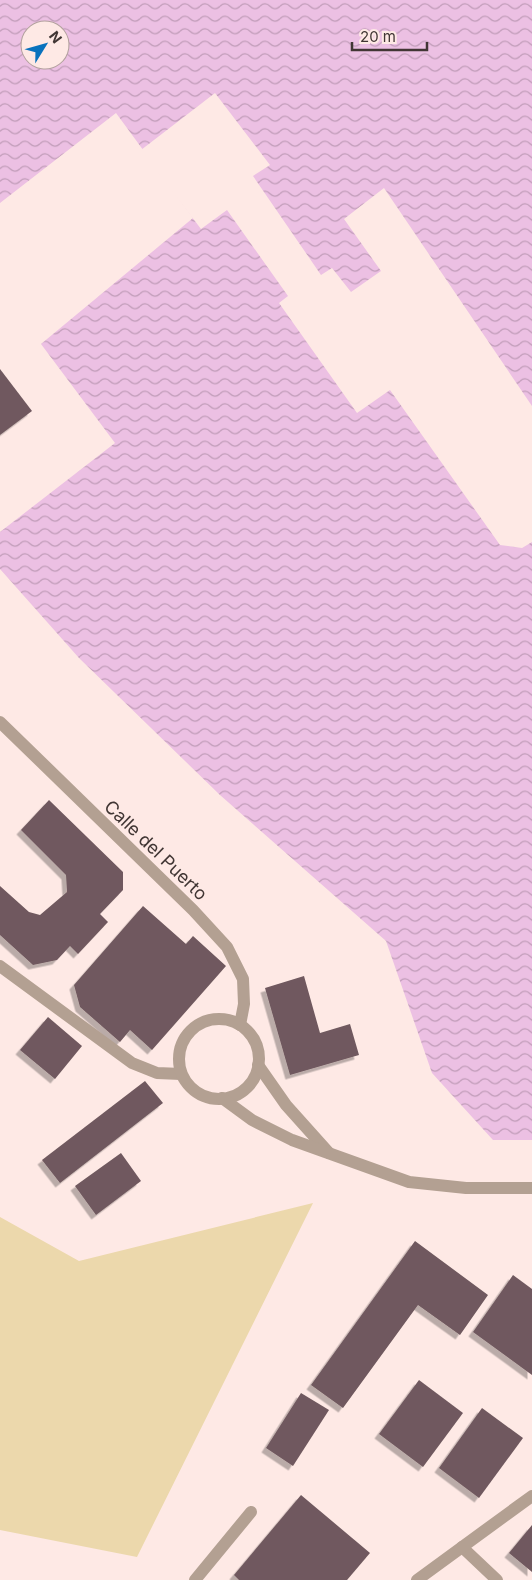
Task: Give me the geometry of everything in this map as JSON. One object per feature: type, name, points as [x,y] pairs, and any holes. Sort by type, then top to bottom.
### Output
[{"type":"street","name":"Calle del Puerto","points":[[0,722],[193,910],[227,947],[243,979],[244,1004],[240,1025]]},
{"type":"street","points":[[0,966],[132,1063],[157,1073],[181,1074]]},
{"type":"street","points":[[228,1020],[240,1025],[249,1032],[255,1042],[258,1053],[258,1065],[254,1077],[246,1088],[235,1096],[209,1098],[198,1093],[181,1074],[180,1049],[185,1037],[193,1028],[204,1021],[228,1020]]},
{"type":"street","points":[[258,1065],[286,1105],[331,1155]]},
{"type":"street","points":[[222,1098],[252,1120],[331,1155],[409,1182],[466,1188],[532,1188]]},
{"type":"street","points":[[417,1580],[532,1496]]},
{"type":"street","points":[[195,1580],[250,1512]]},
{"type":"street","points":[[462,1547],[497,1580]]},
{"type":"shaded area","points":[[313,1203],[137,1557],[0,1530],[0,1217],[79,1261]]},
{"type":"water","points":[[0,0],[532,0],[532,1140],[493,1140],[432,1073],[386,941],[220,795],[79,658],[0,569],[0,532],[115,443],[41,344],[193,218],[116,113],[0,203]]},
{"type":"pier","points":[[215,93],[270,165],[253,176],[321,275],[332,268],[351,292],[381,271],[344,219],[384,188],[532,406],[532,542],[522,548],[500,545],[390,390],[357,413],[279,303],[288,296],[227,210],[201,229],[141,150]]},
{"type":"building","points":[[0,369],[32,411],[0,435]]},
{"type":"building","points":[[49,800],[123,872],[123,890],[100,914],[108,922],[78,954],[70,946],[57,960],[33,965],[0,935],[0,886],[29,912],[40,915],[67,892],[66,875],[21,830]]},
{"type":"building","points":[[143,906],[186,944],[193,936],[226,966],[152,1050],[130,1030],[120,1042],[80,1007],[74,985]]},
{"type":"building","points":[[304,976],[320,1033],[350,1024],[359,1055],[290,1075],[265,988]]},
{"type":"building","points":[[48,1017],[82,1046],[55,1079],[20,1050]]},
{"type":"building","points":[[145,1081],[163,1103],[60,1183],[42,1160]]},
{"type":"building","points":[[121,1153],[141,1181],[96,1215],[75,1186]]},
{"type":"building","points":[[415,1241],[488,1295],[460,1335],[418,1305],[343,1408],[311,1385]]},
{"type":"building","points":[[513,1275],[532,1289],[532,1375],[473,1332]]},
{"type":"building","points":[[419,1380],[463,1413],[423,1467],[379,1434]]},
{"type":"building","points":[[301,1393],[329,1410],[293,1466],[266,1448]]},
{"type":"building","points":[[482,1408],[523,1438],[479,1498],[439,1468]]},
{"type":"building","points":[[301,1495],[370,1553],[347,1580],[239,1580],[234,1575]]},
{"type":"building","points":[[532,1525],[532,1572],[509,1553]]}]
